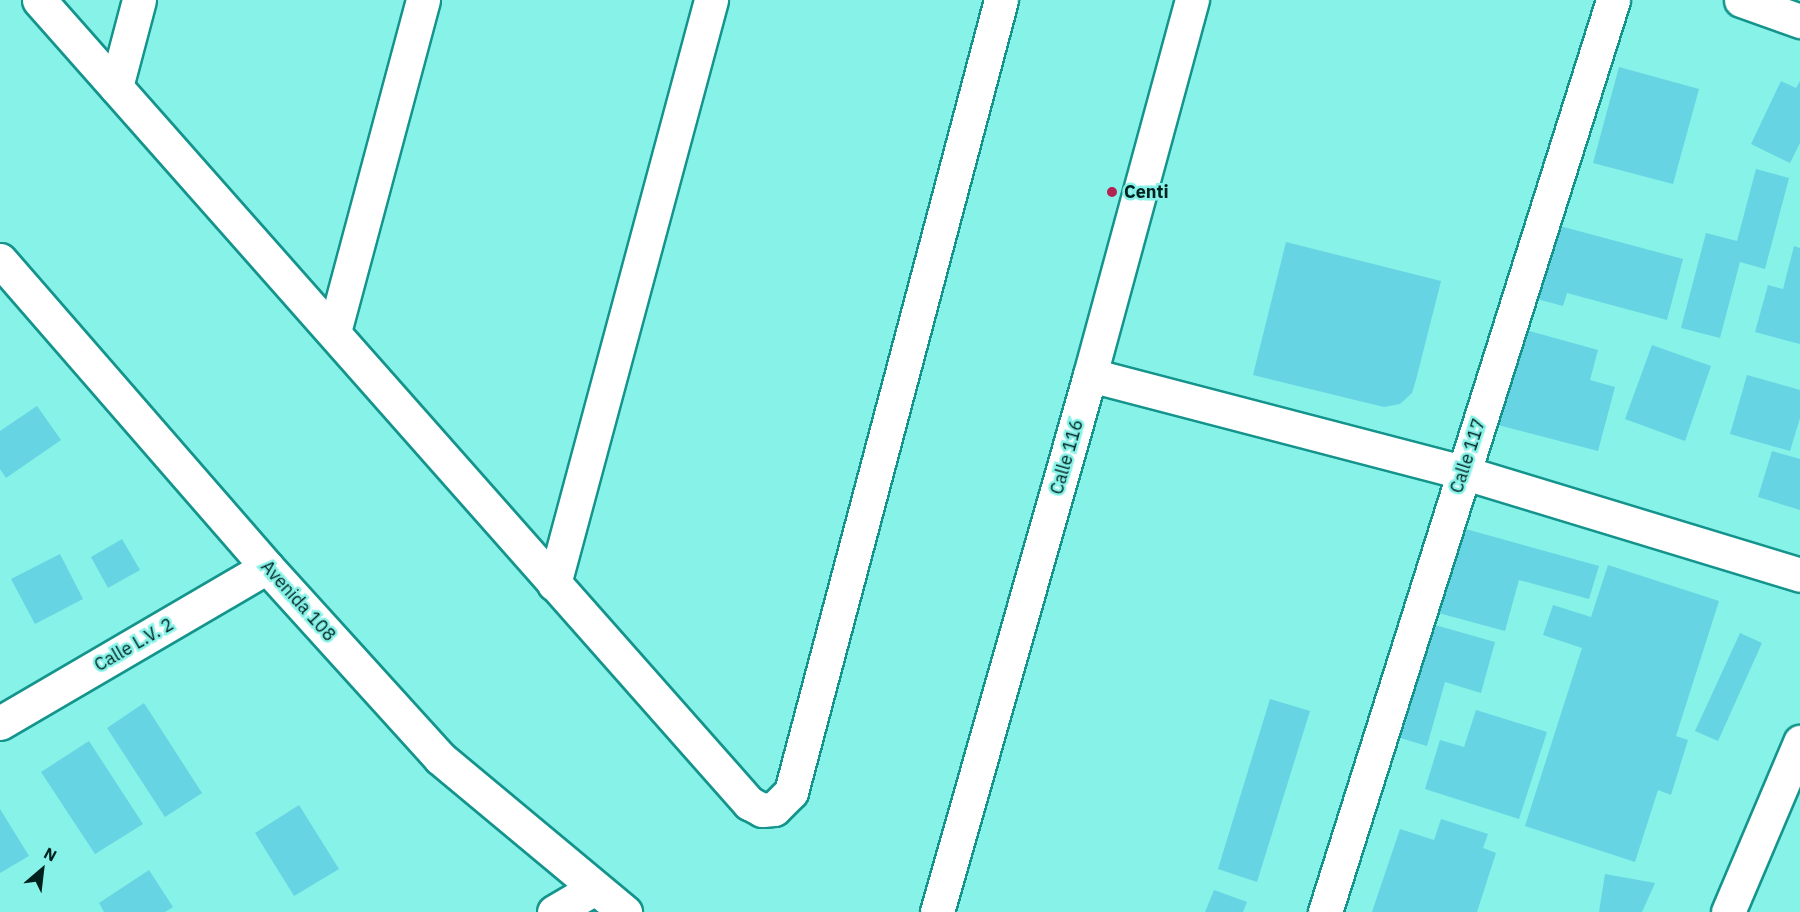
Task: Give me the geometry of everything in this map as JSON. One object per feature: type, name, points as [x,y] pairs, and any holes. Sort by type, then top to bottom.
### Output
[{"type":"street","points":[[39,0],[749,803],[762,810],[783,804],[791,792],[1000,0]]},
{"type":"street","points":[[116,87],[139,0]]},
{"type":"street","points":[[334,332],[423,0]]},
{"type":"street","points":[[554,584],[711,0]]},
{"type":"street","name":"Calle 116","points":[[937,912],[1090,375],[1192,0]]},
{"type":"street","name":"Calle 117","points":[[1324,912],[1613,0]]},
{"type":"street","points":[[1741,0],[1800,21]]},
{"type":"street","name":"Avenida 108","points":[[0,260],[267,567],[440,758],[593,889],[625,912]]},
{"type":"street","points":[[1090,375],[1462,472],[1800,575]]},
{"type":"street","name":"Calle L.V. 2","points":[[0,723],[267,567]]},
{"type":"street","points":[[1728,912],[1800,742]]},
{"type":"street","points":[[554,912],[593,889]]},
{"type":"building","points":[[1619,67],[1699,89],[1673,184],[1593,163]]},
{"type":"building","points":[[1781,81],[1796,88],[1800,81],[1800,143],[1790,163],[1751,144]]},
{"type":"building","points":[[1756,169],[1789,178],[1765,269],[1740,262],[1720,338],[1681,328],[1706,233],[1737,241]]},
{"type":"building","points":[[1545,222],[1683,259],[1667,320],[1567,293],[1563,306],[1526,296]]},
{"type":"building","points":[[1286,242],[1441,281],[1412,393],[1400,404],[1384,407],[1253,375]]},
{"type":"building","points":[[1794,246],[1800,248],[1800,344],[1755,332],[1768,285],[1783,289]]},
{"type":"building","points":[[1515,327],[1598,350],[1590,380],[1615,387],[1598,451],[1490,423]]},
{"type":"building","points":[[1652,345],[1711,366],[1685,441],[1625,419]]},
{"type":"building","points":[[1747,375],[1800,390],[1800,418],[1790,451],[1730,434]]},
{"type":"building","points":[[37,406],[61,440],[6,478],[0,469],[0,431]]},
{"type":"building","points":[[1772,451],[1800,459],[1800,510],[1758,497]]},
{"type":"building","points":[[1455,526],[1599,566],[1589,599],[1519,580],[1505,631],[1431,611]]},
{"type":"building","points":[[122,539],[140,570],[108,588],[91,557]]},
{"type":"building","points":[[60,554],[83,599],[35,624],[11,579]]},
{"type":"building","points":[[1608,565],[1719,601],[1676,736],[1688,740],[1671,795],[1658,790],[1635,862],[1525,826],[1582,648],[1543,635],[1553,605],[1591,617]]},
{"type":"building","points":[[1428,623],[1495,642],[1481,693],[1445,682],[1427,746],[1397,737]]},
{"type":"building","points":[[1740,633],[1762,643],[1718,741],[1695,731]]},
{"type":"building","points":[[1270,699],[1310,711],[1257,882],[1218,869]]},
{"type":"building","points":[[144,703],[202,793],[165,817],[107,728]]},
{"type":"building","points":[[1476,710],[1547,732],[1519,819],[1425,789],[1440,740],[1464,747]]},
{"type":"building","points":[[89,741],[143,824],[95,854],[41,772]]},
{"type":"building","points":[[299,805],[339,869],[294,896],[255,833]]},
{"type":"building","points":[[0,809],[29,856],[0,873]]},
{"type":"building","points":[[1441,819],[1488,834],[1483,848],[1496,853],[1477,912],[1372,912],[1400,829],[1434,840]]},
{"type":"building","points":[[149,870],[173,907],[165,912],[104,912],[99,903]]},
{"type":"building","points":[[1605,874],[1655,883],[1642,912],[1599,912]]},
{"type":"building","points":[[1214,890],[1247,902],[1243,912],[1205,912]]},
{"type":"place","name":"Centi","points":[[1112,192]]}]
